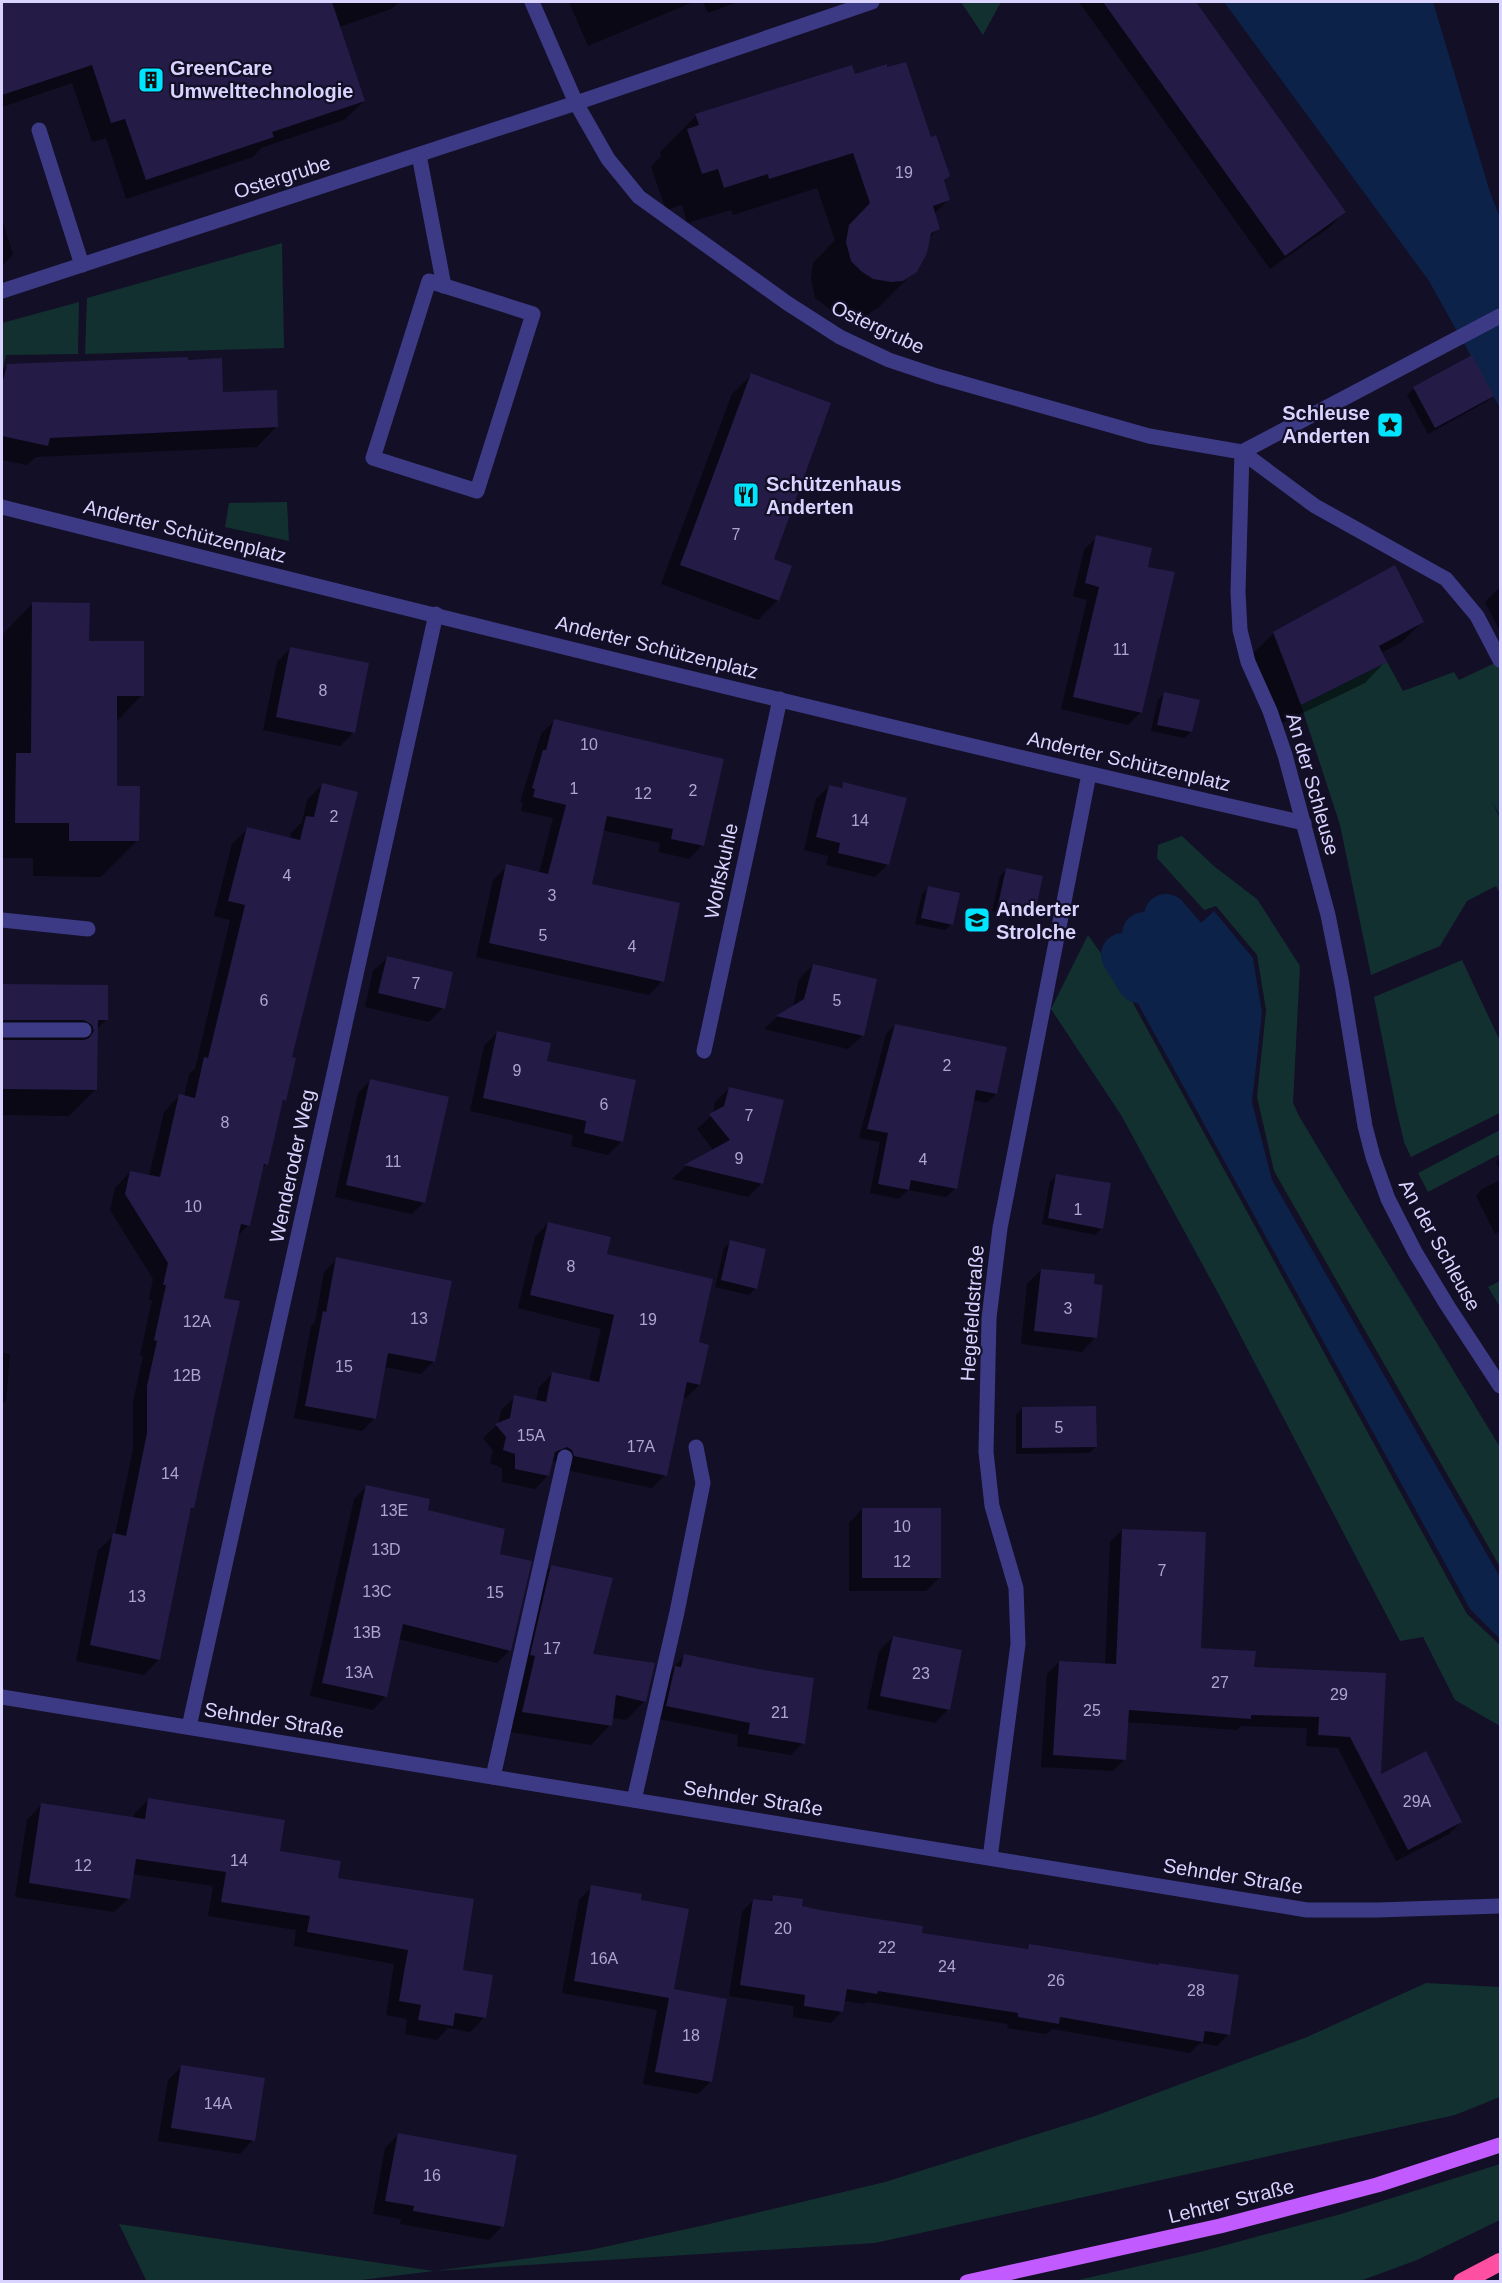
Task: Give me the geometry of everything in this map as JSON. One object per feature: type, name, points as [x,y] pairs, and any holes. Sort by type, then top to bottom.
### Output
[{"type":"highway","points":[[1462,2282],[1500,2262]]},
{"type":"main road","name":"Lehrter Straße","points":[[967,2282],[1220,2226],[1377,2185],[1500,2145]]},
{"type":"street","points":[[532,2],[576,103]]},
{"type":"street","name":"Ostergrube","points":[[2,291],[576,103],[872,2]]},
{"type":"street","name":"Ostergrube","points":[[576,103],[608,159],[639,197],[787,303],[840,337],[889,360],[937,376],[1149,436],[1242,452]]},
{"type":"street","points":[[39,130],[82,265]]},
{"type":"street","points":[[419,155],[444,286]]},
{"type":"street","points":[[429,281],[444,286],[533,314],[477,491],[373,458],[429,281]]},
{"type":"street","points":[[1500,316],[1242,452],[1315,507],[1446,579],[1477,616],[1500,660]]},
{"type":"street","name":"An der Schleuse","points":[[1242,452],[1238,592],[1240,630],[1248,662],[1270,711],[1285,755],[1328,915],[1365,1126],[1388,1199],[1415,1252],[1500,1386]]},
{"type":"street","name":"Anderter Schützenplatz","points":[[2,507],[1089,774],[1304,823]]},
{"type":"street","name":"Wenderoder Weg","points":[[189,1727],[435,614]]},
{"type":"street","name":"Wolfskuhle","points":[[704,1051],[780,699]]},
{"type":"street","name":"Hegefeldstraße","points":[[990,1858],[1018,1644],[1016,1588],[992,1506],[986,1452],[989,1317],[1000,1228],[1089,774]]},
{"type":"street","points":[[2,920],[88,929]]},
{"type":"street","points":[[2,1030],[84,1030]]},
{"type":"street","points":[[634,1800],[704,1483],[696,1447]]},
{"type":"street","points":[[493,1777],[565,1457]]},
{"type":"street","name":"Sehnder Straße","points":[[2,1697],[1307,1910],[1500,1906]]},
{"type":"green space","points":[[961,2],[1001,2],[983,35]]},
{"type":"green space","points":[[282,243],[284,348],[85,354],[87,298]]},
{"type":"green space","points":[[79,302],[78,354],[6,355],[2,373],[2,323]]},
{"type":"green space","points":[[287,502],[289,541],[225,527],[229,503]]},
{"type":"green space","points":[[1387,662],[1403,691],[1454,672],[1459,680],[1497,662],[1500,670],[1500,815],[1492,802],[1500,818],[1500,893],[1496,886],[1467,901],[1440,946],[1371,975],[1340,825],[1301,705]]},
{"type":"green space","points":[[1182,836],[1215,867],[1257,899],[1300,966],[1293,1103],[1500,1447],[1500,1567],[1274,1171],[1257,1097],[1266,1010],[1257,955],[1216,906],[1204,910],[1157,858],[1158,845]]},
{"type":"green space","points":[[1088,935],[1122,983],[1467,1614],[1500,1645],[1500,1726],[1455,1700],[1423,1637],[1400,1641],[1224,1304],[1121,1115],[1051,1009]]},
{"type":"green space","points":[[1462,960],[1500,1041],[1500,1113],[1411,1157],[1404,1142],[1374,997]]},
{"type":"green space","points":[[1500,1130],[1500,1154],[1428,1192],[1418,1173]]},
{"type":"green space","points":[[1500,1281],[1500,1307],[1488,1287]]},
{"type":"green space","points":[[1426,1983],[1500,1987],[1500,2097],[1455,2115],[875,2243],[434,2271],[590,2250],[885,2182],[1095,2116],[1307,2037]]},
{"type":"green space","points":[[1500,2164],[1500,2220],[1417,2260],[1360,2281],[1074,2281],[1200,2252],[1341,2214]]},
{"type":"green space","points":[[119,2224],[434,2271],[345,2282],[147,2282]]},
{"type":"water","points":[[1224,2],[1433,2],[1489,189],[1500,218],[1500,408],[1429,281]]},
{"type":"water","points":[[1214,911],[1253,958],[1262,1013],[1252,1102],[1272,1180],[1500,1577],[1500,1639],[1470,1609],[1130,989]]},
{"type":"building","points":[[2,2],[332,2],[365,101],[272,132],[274,137],[146,180],[125,119],[111,123],[92,65],[2,95]]},
{"type":"building","points":[[1103,2],[1196,2],[1346,212],[1285,256]]},
{"type":"building","points":[[906,62],[931,137],[936,135],[950,176],[944,180],[950,200],[933,206],[940,229],[931,233],[927,253],[917,272],[903,281],[873,279],[851,261],[846,242],[849,225],[870,203],[853,153],[769,179],[768,174],[724,188],[718,169],[702,174],[687,129],[699,125],[695,114],[852,65],[855,74],[887,64],[887,67]]},
{"type":"building","points":[[1472,355],[1494,396],[1435,428],[1413,387]]},
{"type":"building","points":[[188,357],[188,360],[222,358],[223,392],[277,390],[278,427],[50,438],[48,446],[2,436],[2,385],[7,364]]},
{"type":"building","points":[[751,373],[831,403],[774,559],[792,566],[779,601],[680,565]]},
{"type":"building","points":[[1096,535],[1152,548],[1148,567],[1175,572],[1142,713],[1073,697],[1099,587],[1085,583]]},
{"type":"building","points":[[1395,565],[1424,622],[1379,646],[1387,662],[1301,705],[1273,632]]},
{"type":"building","points":[[32,602],[90,603],[89,641],[144,641],[144,696],[117,696],[117,786],[140,786],[139,841],[69,841],[69,823],[15,823],[16,753],[31,753]]},
{"type":"building","points":[[290,647],[369,663],[355,733],[276,717]]},
{"type":"building","points":[[1164,692],[1200,700],[1192,732],[1157,725]]},
{"type":"building","points":[[554,719],[724,759],[704,846],[671,839],[673,829],[607,816],[592,884],[680,903],[664,982],[489,943],[506,864],[548,874],[566,805],[533,797],[535,789],[532,788]]},
{"type":"building","points":[[843,782],[907,798],[889,865],[838,853],[840,843],[816,837],[829,785],[842,788]]},
{"type":"building","points":[[322,783],[358,792],[292,1057],[296,1058],[286,1101],[283,1100],[268,1165],[264,1164],[250,1226],[241,1224],[224,1298],[240,1301],[194,1508],[191,1508],[160,1660],[90,1645],[113,1533],[126,1536],[147,1433],[147,1386],[157,1341],[154,1340],[166,1285],[163,1285],[168,1263],[125,1194],[130,1171],[160,1177],[179,1094],[195,1098],[204,1057],[208,1058],[245,905],[228,901],[247,827],[300,840],[306,816],[314,817]]},
{"type":"building","points":[[1006,868],[1043,876],[1035,913],[998,905]]},
{"type":"building","points":[[928,886],[960,893],[953,925],[921,918]]},
{"type":"building","points":[[387,956],[453,972],[445,1009],[378,993]]},
{"type":"building","points":[[813,964],[877,979],[864,1036],[776,1016],[804,999]]},
{"type":"building","points":[[2,984],[108,985],[108,1020],[98,1020],[97,1090],[2,1089],[2,1040],[84,1040],[89,1038],[94,1031],[92,1025],[84,1020],[2,1020]]},
{"type":"building","points":[[895,1024],[1007,1047],[997,1094],[976,1090],[957,1189],[911,1180],[909,1190],[878,1184],[888,1133],[867,1129]]},
{"type":"building","points":[[497,1031],[551,1043],[547,1061],[636,1080],[623,1142],[584,1133],[586,1121],[483,1098]]},
{"type":"building","points":[[370,1079],[449,1097],[425,1203],[346,1185]]},
{"type":"building","points":[[729,1087],[784,1100],[763,1184],[684,1165],[730,1140],[709,1114],[724,1106]]},
{"type":"building","points":[[1056,1174],[1111,1183],[1103,1229],[1048,1218]]},
{"type":"building","points":[[548,1222],[611,1237],[607,1254],[713,1279],[699,1342],[709,1345],[700,1385],[687,1382],[667,1476],[574,1456],[572,1450],[567,1447],[555,1452],[549,1476],[515,1469],[515,1454],[503,1450],[506,1437],[495,1424],[510,1418],[514,1395],[546,1402],[552,1372],[599,1382],[614,1315],[530,1295]]},
{"type":"building","points":[[730,1240],[766,1249],[757,1289],[721,1280]]},
{"type":"building","points":[[336,1257],[452,1281],[435,1362],[388,1353],[376,1419],[305,1406]]},
{"type":"building","points":[[1041,1269],[1095,1274],[1094,1284],[1103,1285],[1097,1338],[1034,1331]]},
{"type":"building","points":[[1096,1406],[1097,1447],[1022,1448],[1022,1407]]},
{"type":"building","points":[[366,1485],[430,1499],[428,1510],[505,1529],[500,1554],[532,1561],[511,1651],[403,1624],[387,1697],[322,1683]]},
{"type":"building","points":[[862,1508],[941,1508],[941,1578],[862,1578]]},
{"type":"building","points":[[1122,1529],[1206,1532],[1201,1648],[1256,1651],[1254,1667],[1386,1673],[1381,1774],[1426,1751],[1462,1822],[1408,1850],[1350,1737],[1318,1735],[1319,1717],[1251,1715],[1251,1719],[1129,1710],[1126,1760],[1053,1755],[1059,1661],[1116,1664]]},
{"type":"building","points":[[551,1565],[613,1578],[593,1654],[655,1663],[646,1702],[616,1695],[612,1726],[522,1712],[535,1656],[530,1655]]},
{"type":"building","points":[[893,1636],[962,1650],[950,1710],[880,1696]]},
{"type":"building","points":[[684,1654],[814,1678],[805,1744],[748,1734],[750,1723],[666,1706],[675,1666],[681,1667]]},
{"type":"building","points":[[148,1798],[285,1820],[280,1851],[341,1861],[338,1878],[474,1899],[463,1970],[493,1975],[486,2018],[455,2013],[453,2026],[418,2020],[421,2005],[399,2001],[408,1950],[307,1932],[310,1916],[221,1902],[226,1872],[136,1859],[130,1899],[29,1883],[41,1803],[145,1819]]},
{"type":"building","points":[[591,1885],[642,1894],[641,1900],[689,1909],[674,1989],[727,1999],[712,2082],[655,2072],[669,1998],[574,1981]]},
{"type":"building","points":[[773,1895],[803,1899],[802,1906],[820,1910],[923,1926],[922,1933],[1028,1949],[1029,1944],[1239,1975],[1230,2035],[1205,2031],[1203,2042],[1060,2017],[1059,2024],[1018,2017],[1018,2013],[878,1991],[877,1994],[847,1989],[843,2012],[804,2006],[805,1995],[740,1985],[753,1899],[772,1901]]},
{"type":"building","points":[[181,2065],[265,2078],[255,2141],[171,2128]]},
{"type":"building","points":[[398,2133],[517,2155],[504,2227],[413,2211],[414,2206],[385,2201]]},
{"type":"waterway","points":[[1166,916],[1185,938]]},
{"type":"waterway","points":[[1144,934],[1195,1001],[1197,1007]]},
{"type":"waterway","points":[[1123,955],[1139,981]]},
{"type":"place","name":"GreenCare Umwelttechnologie","points":[[151,80]]},
{"type":"place","name":"Schleuse Anderten","points":[[1390,425]]},
{"type":"place","name":"Schützenhaus Anderten","points":[[746,495]]},
{"type":"place","name":"Anderter Strolche","points":[[977,920]]}]
